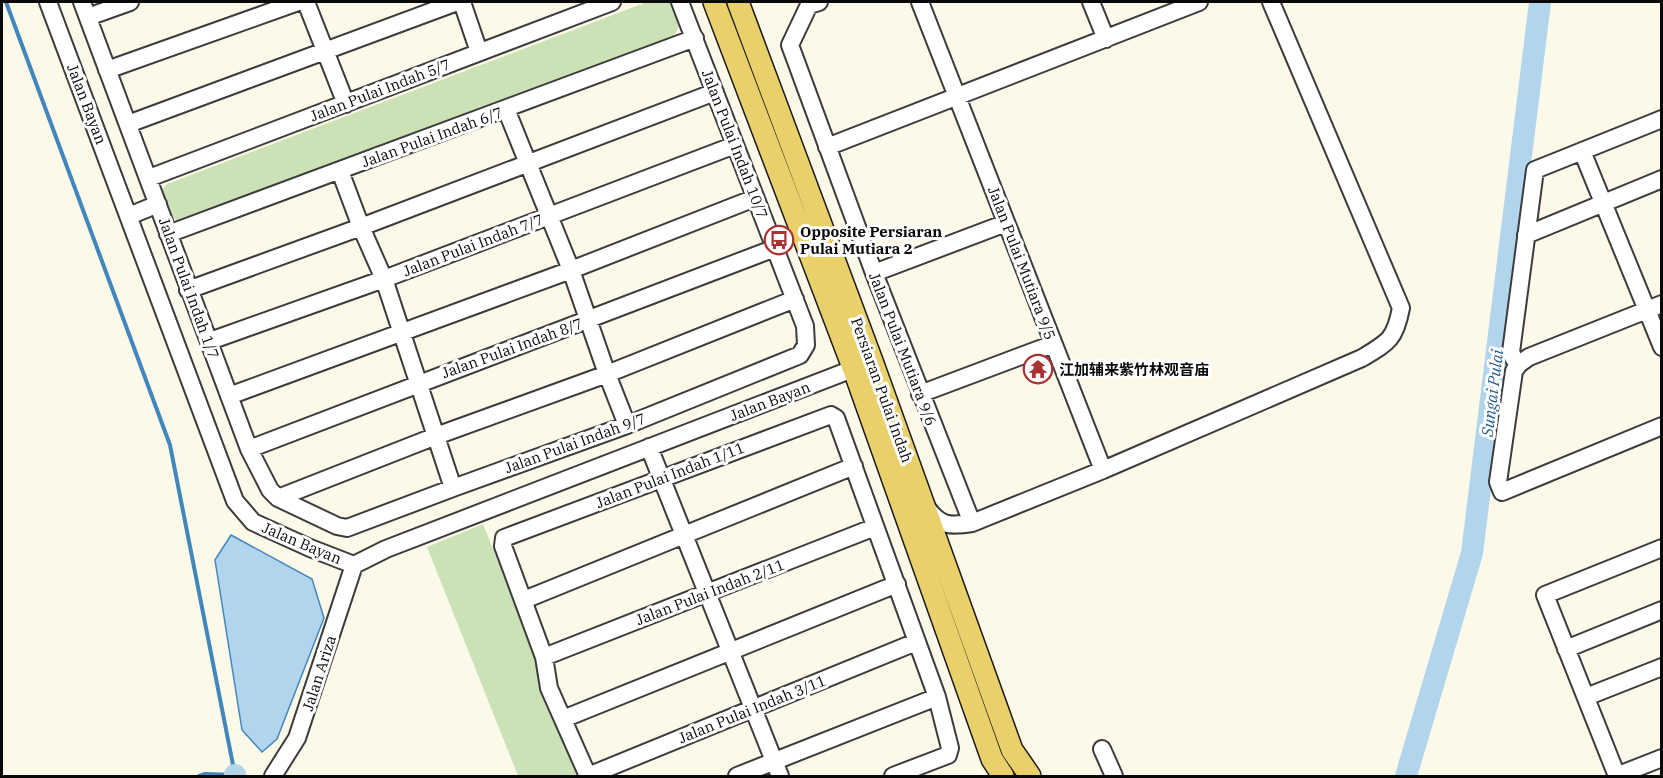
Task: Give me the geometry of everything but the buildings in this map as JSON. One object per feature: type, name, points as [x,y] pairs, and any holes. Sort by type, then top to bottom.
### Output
[{"type":"main road","name":"Persiaran Pulai Indah","points":[[714,2],[863,366],[923,502],[1012,750],[1030,777]]},
{"type":"main road","name":"Persiaran Pulai Indah","points":[[738,2],[863,366],[992,759],[1004,777]]},
{"type":"main road","points":[[750,34],[754,2]]},
{"type":"street","name":"Jalan Bayan","points":[[48,2],[235,501],[253,522],[310,548],[354,565],[386,549],[863,366]]},
{"type":"street","points":[[85,9],[130,2]]},
{"type":"street","points":[[107,70],[298,2]]},
{"type":"street","points":[[306,2],[346,104]]},
{"type":"street","points":[[128,124],[459,2],[479,52]]},
{"type":"street","name":"Jalan Pulai Indah 5/7","points":[[149,178],[612,2]]},
{"type":"street","name":"Jalan Pulai Indah 10/7","points":[[680,2],[805,326],[806,345],[800,355]]},
{"type":"street","name":"Jalan Pulai Mutiara 9/5","points":[[920,2],[1103,470]]},
{"type":"street","points":[[1091,2],[1106,39]]},
{"type":"street","points":[[827,147],[1199,2]]},
{"type":"street","points":[[923,502],[939,521],[951,526],[972,523],[1103,470],[1362,358],[1387,343],[1397,327],[1401,308],[1271,2]]},
{"type":"street","name":"Jalan Pulai Mutiara 9/6","points":[[814,3],[790,45],[920,394],[972,523]]},
{"type":"street","name":"Jalan Pulai Indah 1/7","points":[[85,9],[249,449],[270,490],[278,498]]},
{"type":"street","name":"Jalan Pulai Indah 6/7","points":[[168,234],[695,38]]},
{"type":"street","points":[[189,290],[715,92]]},
{"type":"street","points":[[506,110],[571,270],[627,425]]},
{"type":"street","points":[[1519,364],[1510,352],[1535,170],[1662,119]]},
{"type":"street","name":"Jalan Pulai Indah 7/7","points":[[210,341],[384,279],[735,145]]},
{"type":"street","points":[[1582,151],[1603,203],[1654,307],[1662,347]]},
{"type":"street","points":[[340,171],[384,279],[453,488]]},
{"type":"street","points":[[1526,235],[1662,179]]},
{"type":"street","points":[[229,396],[571,270],[755,198]]},
{"type":"street","points":[[129,216],[158,204]]},
{"type":"street","points":[[874,273],[1006,223]]},
{"type":"street","name":"Jalan Pulai Indah 8/7","points":[[249,449],[775,248]]},
{"type":"street","points":[[278,498],[436,436],[607,374],[795,299]]},
{"type":"street","points":[[1654,307],[1529,357],[1519,364],[1514,371],[1498,475],[1502,492],[1662,426]]},
{"type":"street","points":[[920,394],[1053,344]]},
{"type":"street","name":"Jalan Pulai Indah 9/7","points":[[278,498],[337,526],[347,528],[627,425],[800,355]]},
{"type":"street","name":"Jalan Pulai Indah 1/11","points":[[524,600],[503,546],[504,538],[827,416],[836,418],[854,466]]},
{"type":"street","points":[[649,447],[777,769]]},
{"type":"street","points":[[588,776],[549,688],[544,657],[524,600],[854,466],[937,697],[950,748],[948,755],[893,777]]},
{"type":"street","name":"Jalan Pulai Indah 2/11","points":[[544,657],[875,527]]},
{"type":"street","points":[[1662,548],[1545,595],[1617,776],[1662,758]]},
{"type":"street","name":"Jalan Ariza","points":[[273,777],[297,738],[354,565]]},
{"type":"street","points":[[562,719],[897,585]]},
{"type":"street","points":[[1566,649],[1662,610]]},
{"type":"street","name":"Jalan Pulai Indah 3/11","points":[[588,776],[916,642]]},
{"type":"street","points":[[1586,697],[1662,667]]},
{"type":"street","points":[[737,777],[777,769],[937,697]]},
{"type":"street","points":[[1102,749],[1114,777]]},
{"type":"green space","points":[[647,2],[670,2],[676,10],[680,24],[673,38],[184,222],[170,215],[164,206],[161,190],[167,184]]},
{"type":"green space","points":[[483,524],[585,776],[518,776],[427,547]]},
{"type":"water","points":[[231,535],[312,579],[324,618],[277,739],[262,752],[242,730],[215,560]]},
{"type":"waterway","points":[[6,2],[170,445],[235,775],[205,774],[199,776]]},
{"type":"waterway","name":"Sungai Pulai","points":[[1406,776],[1472,553],[1540,2]]},
{"type":"place","name":"Opposite Persiaran Pulai Mutiara 2","points":[[779,240]]},
{"type":"place","name":"江加辅来紫竹林观音庙","points":[[1038,369]]}]
